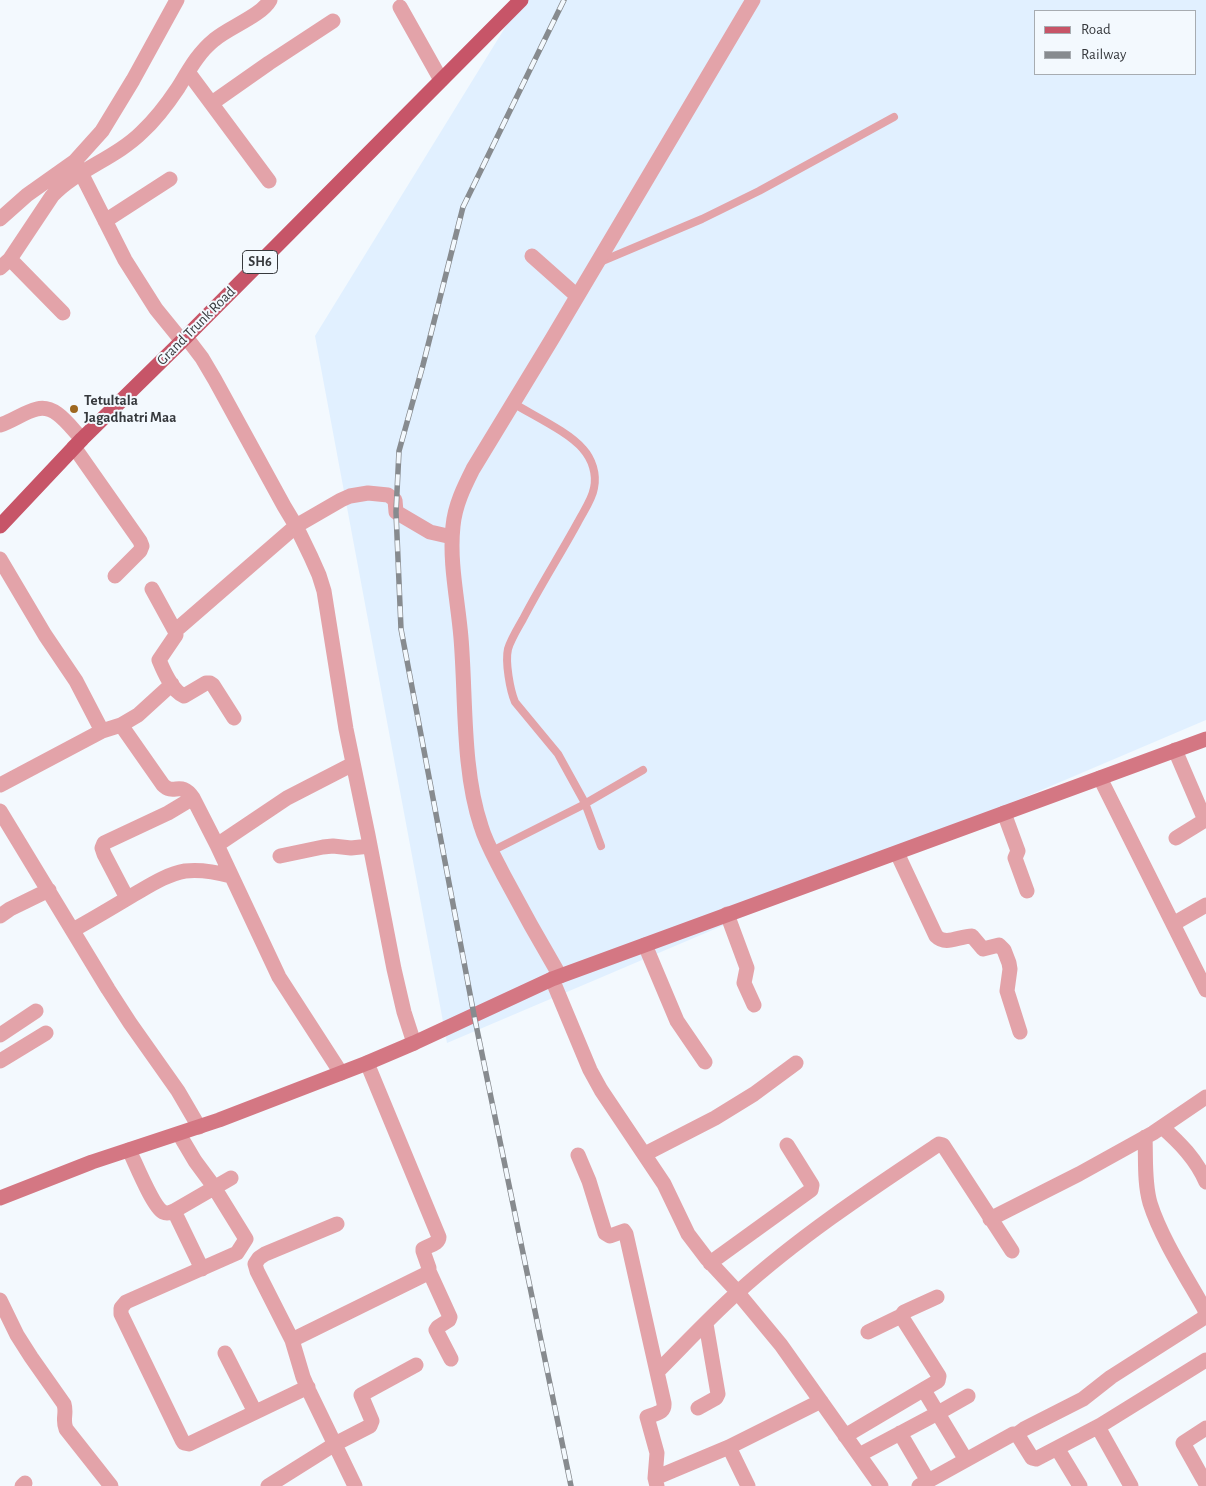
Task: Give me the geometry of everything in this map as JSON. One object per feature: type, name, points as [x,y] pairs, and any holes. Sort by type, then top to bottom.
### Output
[{"type":"main road","name":"Grand Trunk Road","points":[[0,526],[78,443],[521,0]]},
{"type":"street","points":[[63,312],[5,264],[52,196],[78,168],[133,80],[177,0]]},
{"type":"street","points":[[0,219],[27,195],[78,168],[126,146],[142,132],[177,90],[196,58],[216,38],[260,11],[270,0]]},
{"type":"street","points":[[753,0],[473,469],[462,491],[453,523],[452,556],[461,636],[469,767],[480,825],[556,977],[590,1070],[601,1090],[664,1184],[688,1234],[710,1263],[737,1292],[781,1346],[881,1486]]},
{"type":"street","points":[[400,7],[441,80]]},
{"type":"street","points":[[212,103],[269,63],[333,22]]},
{"type":"street","points":[[188,72],[269,182]]},
{"type":"street","points":[[78,168],[124,260],[156,309],[202,358],[296,526],[319,575],[324,591],[336,672],[353,764],[394,969],[404,1012],[414,1043]]},
{"type":"street","points":[[105,221],[170,179]]},
{"type":"street","points":[[532,256],[577,296]]},
{"type":"street","points":[[0,425],[37,409],[51,409],[58,414],[142,546],[140,551],[115,576]]},
{"type":"street","points":[[175,631],[296,526],[341,500],[368,493],[388,495],[395,500],[396,512],[430,532],[452,537]]},
{"type":"street","points":[[0,559],[44,635],[76,681],[102,731]]},
{"type":"street","points":[[152,589],[175,631],[176,636],[159,660],[172,684],[184,696],[206,683],[214,685],[234,718]]},
{"type":"street","points":[[0,785],[102,731],[121,725],[138,715],[172,684]]},
{"type":"street","points":[[121,725],[166,788],[183,788],[189,791],[217,845],[279,977],[341,1073]]},
{"type":"street","points":[[0,1198],[92,1162],[200,1127],[367,1063],[556,977],[1206,739]]},
{"type":"street","points":[[1175,750],[1205,818],[1204,822],[1176,838]]},
{"type":"street","points":[[217,845],[287,798],[353,764]]},
{"type":"street","points":[[1100,778],[1206,990]]},
{"type":"street","points":[[127,898],[104,854],[102,848],[104,844],[168,813],[193,798]]},
{"type":"street","points":[[0,811],[114,998],[178,1091],[200,1127]]},
{"type":"street","points":[[1004,813],[1018,851],[1015,858],[1028,891]]},
{"type":"street","points":[[280,856],[323,847],[351,848],[370,846]]},
{"type":"street","points":[[897,852],[939,939],[946,941],[972,936],[983,949],[999,945],[1004,950],[1010,969],[1007,990],[1020,1032]]},
{"type":"street","points":[[73,930],[162,879],[198,870],[231,876]]},
{"type":"street","points":[[0,916],[49,890]]},
{"type":"street","points":[[1173,924],[1206,905]]},
{"type":"street","points":[[727,914],[747,968],[744,983],[754,1005]]},
{"type":"street","points":[[645,945],[677,1021],[705,1062]]},
{"type":"street","points":[[0,1035],[36,1011]]},
{"type":"street","points":[[0,1062],[46,1033]]},
{"type":"street","points":[[367,1063],[439,1236],[438,1242],[423,1249],[423,1251],[430,1268],[429,1271],[450,1317],[450,1320],[436,1330],[451,1359]]},
{"type":"street","points":[[644,1154],[721,1114],[754,1094],[796,1063]]},
{"type":"street","points":[[990,1219],[1079,1174],[1146,1137],[1206,1097]]},
{"type":"street","points":[[1162,1127],[1186,1150],[1206,1182]]},
{"type":"street","points":[[179,1134],[194,1161],[215,1188],[246,1239],[237,1253],[126,1302],[121,1308],[120,1314],[184,1443],[189,1444],[308,1387]]},
{"type":"street","points":[[900,1433],[923,1483],[1013,1434],[1017,1434],[1083,1399],[1111,1378],[1205,1316],[1205,1310],[1165,1238],[1150,1204],[1147,1187],[1146,1137]]},
{"type":"street","points":[[657,1372],[737,1292],[788,1250],[834,1214],[940,1144],[944,1145],[1012,1251]]},
{"type":"street","points":[[710,1263],[811,1190],[812,1185],[787,1145]]},
{"type":"street","points":[[130,1150],[157,1207],[163,1213],[174,1211],[231,1178]]},
{"type":"street","points":[[578,1155],[589,1181],[605,1233],[610,1236],[624,1231],[626,1234],[664,1409],[662,1412],[647,1418],[657,1453],[656,1482],[821,1401]]},
{"type":"street","points":[[174,1211],[202,1268]]},
{"type":"street","points":[[337,1224],[265,1254],[255,1264],[292,1340],[308,1387],[355,1486]]},
{"type":"street","points":[[292,1340],[429,1271]]},
{"type":"street","points":[[868,1332],[901,1316],[904,1312],[937,1297]]},
{"type":"street","points":[[0,1300],[17,1335],[64,1404],[66,1411],[64,1423],[66,1429],[111,1486]]},
{"type":"street","points":[[845,1436],[938,1381],[939,1376],[901,1316]]},
{"type":"street","points":[[698,1408],[716,1398],[718,1394],[706,1324]]},
{"type":"street","points":[[225,1353],[255,1412]]},
{"type":"street","points":[[1017,1434],[1034,1459],[1098,1427],[1206,1360]]},
{"type":"street","points":[[268,1486],[288,1480],[335,1444],[372,1424],[361,1395],[416,1366]]},
{"type":"street","points":[[926,1388],[925,1392],[966,1460]]},
{"type":"street","points":[[859,1455],[968,1396]]},
{"type":"street","points":[[1098,1427],[1131,1486]]},
{"type":"street","points":[[1206,1428],[1183,1443],[1206,1484]]},
{"type":"street","points":[[729,1447],[748,1486]]},
{"type":"street","points":[[1057,1448],[1080,1486]]},
{"type":"lane","points":[[596,264],[702,219],[759,191],[894,117]]},
{"type":"lane","points":[[513,403],[573,439],[584,449],[591,462],[595,479],[594,490],[589,501],[530,606],[510,645],[507,658],[512,696],[558,754],[585,804],[601,846]]},
{"type":"lane","points":[[492,851],[585,804],[643,770]]},
{"type":"shaded area","points":[[522,0],[1206,0],[1206,720],[447,1043],[315,336]]},
{"type":"railway","points":[[564,0],[463,207],[399,451],[396,512],[401,629],[474,1015],[571,1486]]},
{"type":"place","name":"Tetultala Jagadhatri Maa","points":[[74,409]]}]
